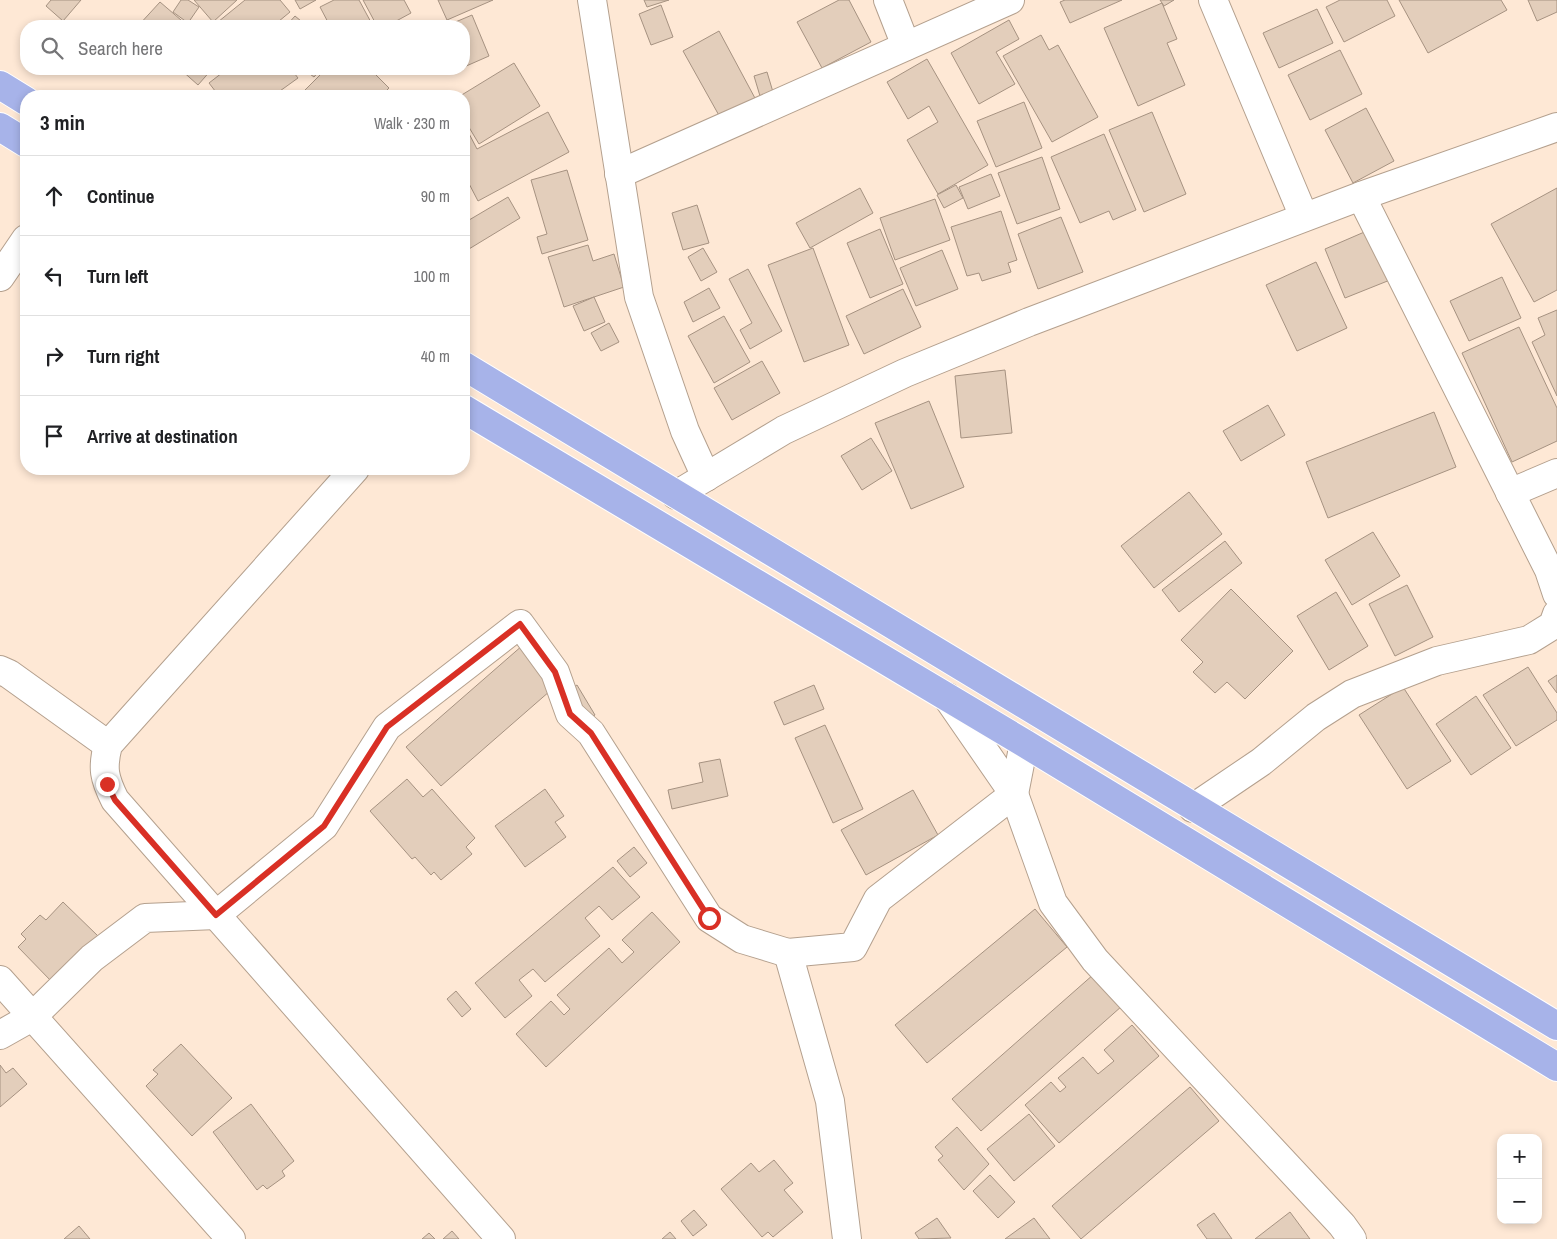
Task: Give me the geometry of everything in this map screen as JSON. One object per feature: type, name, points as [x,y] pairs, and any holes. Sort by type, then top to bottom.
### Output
[{"type":"main road","points":[[0,85],[20,97]]},
{"type":"main road","points":[[0,127],[20,139]]},
{"type":"main road","points":[[470,370],[1193,808],[1557,1026]]},
{"type":"main road","points":[[470,414],[1024,743],[1557,1067]]},
{"type":"street","points":[[592,0],[639,297],[685,431],[706,477]]},
{"type":"street","points":[[888,0],[906,46]]},
{"type":"street","points":[[619,174],[1010,0]]},
{"type":"street","points":[[1213,0],[1304,217]]},
{"type":"street","points":[[676,495],[784,430],[905,373],[1029,322],[1304,217],[1557,126]]},
{"type":"street","points":[[1361,196],[1549,570],[1557,594]]},
{"type":"street","points":[[0,277],[20,248]]},
{"type":"street","points":[[1510,494],[1557,473]]},
{"type":"street","points":[[350,475],[108,745],[103,764],[107,784],[115,800],[501,1239]]},
{"type":"street","points":[[1193,808],[1260,762],[1316,717],[1352,694],[1437,661],[1529,640],[1553,625],[1557,614]]},
{"type":"street","points":[[0,1035],[32,1016],[92,958],[145,918],[216,915],[324,826],[387,727],[520,624],[555,672],[570,714],[591,733],[709,918],[742,940],[788,953],[853,947],[878,899],[1014,794],[1024,743]]},
{"type":"street","points":[[0,670],[9,674],[108,745]]},
{"type":"street","points":[[947,697],[1014,794],[1053,903],[1095,960],[1342,1225],[1352,1239]]},
{"type":"street","points":[[788,953],[830,1101],[847,1239]]},
{"type":"street","points":[[0,980],[231,1239]]},
{"type":"building","points":[[51,0],[81,0],[64,20],[46,6]]},
{"type":"building","points":[[181,0],[188,0],[199,7],[190,20],[184,20],[173,12]]},
{"type":"building","points":[[194,0],[237,0],[215,20],[211,20]]},
{"type":"building","points":[[245,0],[280,0],[290,12],[280,20],[220,20]]},
{"type":"building","points":[[295,0],[316,0],[300,9]]},
{"type":"building","points":[[334,0],[359,0],[370,20],[327,20],[320,7]]},
{"type":"building","points":[[363,0],[404,0],[411,13],[398,20],[374,20]]},
{"type":"building","points":[[438,0],[493,0],[447,20]]},
{"type":"building","points":[[644,0],[669,0],[647,7]]},
{"type":"building","points":[[839,0],[849,0],[871,42],[822,68],[797,22]]},
{"type":"building","points":[[1065,0],[1122,0],[1070,23],[1060,2]]},
{"type":"building","points":[[1160,0],[1174,0],[1164,6]]},
{"type":"building","points":[[1340,0],[1387,0],[1395,16],[1344,42],[1326,7]]},
{"type":"building","points":[[1399,0],[1501,0],[1507,10],[1428,53]]},
{"type":"building","points":[[1528,0],[1557,0],[1557,12],[1537,21]]},
{"type":"building","points":[[160,2],[181,20],[144,20]]},
{"type":"building","points":[[1162,3],[1177,39],[1167,43],[1185,85],[1138,106],[1104,28]]},
{"type":"building","points":[[661,5],[673,37],[651,45],[639,14]]},
{"type":"building","points":[[1317,9],[1333,43],[1279,68],[1263,33]]},
{"type":"building","points":[[472,15],[489,56],[470,64],[470,20],[460,20]]},
{"type":"building","points":[[295,16],[300,20],[291,20]]},
{"type":"building","points":[[1009,20],[1019,39],[996,52],[1015,84],[979,104],[951,53]]},
{"type":"building","points":[[719,31],[756,100],[721,119],[683,51]]},
{"type":"building","points":[[1041,35],[1049,50],[1058,45],[1098,117],[1052,142],[1003,56]]},
{"type":"building","points":[[1340,50],[1362,94],[1310,120],[1288,75]]},
{"type":"building","points":[[927,59],[988,165],[938,194],[907,140],[938,122],[929,106],[908,119],[887,82]]},
{"type":"building","points":[[514,63],[540,106],[479,144],[470,129],[470,90]]},
{"type":"building","points":[[767,72],[773,92],[760,96],[754,76]]},
{"type":"building","points":[[187,75],[207,75],[198,85]]},
{"type":"building","points":[[219,75],[296,75],[298,78],[281,90],[214,90],[209,83]]},
{"type":"building","points":[[320,75],[376,75],[389,88],[387,90],[305,90]]},
{"type":"building","points":[[1024,102],[1042,148],[996,167],[977,121]]},
{"type":"building","points":[[1366,108],[1394,161],[1353,183],[1325,130]]},
{"type":"building","points":[[548,112],[569,152],[478,201],[470,186],[470,136],[477,149]]},
{"type":"building","points":[[1152,112],[1186,194],[1144,212],[1109,130]]},
{"type":"building","points":[[1104,134],[1136,210],[1113,220],[1109,211],[1080,223],[1051,157]]},
{"type":"building","points":[[1042,157],[1060,209],[1017,224],[998,173]]},
{"type":"building","points":[[567,170],[588,240],[542,254],[537,237],[547,234],[531,180]]},
{"type":"building","points":[[991,174],[1000,196],[968,209],[959,187]]},
{"type":"building","points":[[956,185],[963,198],[944,208],[937,195]]},
{"type":"building","points":[[860,188],[873,213],[810,248],[796,223]]},
{"type":"building","points":[[1557,188],[1557,290],[1534,302],[1491,224]]},
{"type":"building","points":[[508,197],[520,218],[470,248],[470,219]]},
{"type":"building","points":[[935,199],[950,240],[895,260],[880,218]]},
{"type":"building","points":[[697,205],[709,243],[683,250],[672,213]]},
{"type":"building","points":[[1001,211],[1017,260],[1008,263],[1011,272],[982,281],[979,273],[967,276],[951,227]]},
{"type":"building","points":[[1061,217],[1083,272],[1038,289],[1018,234]]},
{"type":"building","points":[[880,229],[903,284],[870,298],[847,243]]},
{"type":"building","points":[[1369,230],[1390,280],[1345,298],[1325,249]]},
{"type":"building","points":[[588,245],[593,261],[614,254],[624,287],[564,307],[548,257]]},
{"type":"building","points":[[703,248],[717,272],[701,281],[688,257]]},
{"type":"building","points":[[813,248],[849,345],[804,362],[768,265]]},
{"type":"building","points":[[942,250],[958,289],[916,306],[900,268]]},
{"type":"building","points":[[1316,262],[1347,328],[1297,351],[1266,285]]},
{"type":"building","points":[[748,269],[782,331],[750,349],[740,330],[752,323],[729,279]]},
{"type":"building","points":[[1502,277],[1521,318],[1469,341],[1450,301]]},
{"type":"building","points":[[709,288],[720,308],[693,322],[684,302]]},
{"type":"building","points":[[903,289],[921,327],[864,354],[846,316]]},
{"type":"building","points":[[594,297],[605,322],[584,331],[573,306]]},
{"type":"building","points":[[1557,310],[1557,396],[1532,342],[1545,335],[1538,318]]},
{"type":"building","points":[[724,316],[750,362],[714,383],[688,336]]},
{"type":"building","points":[[609,323],[619,342],[601,351],[591,333]]},
{"type":"building","points":[[1519,327],[1557,408],[1557,441],[1512,462],[1462,353]]},
{"type":"building","points":[[762,361],[780,393],[732,420],[714,388]]},
{"type":"building","points":[[1005,370],[1012,433],[961,438],[955,376]]},
{"type":"building","points":[[929,401],[964,487],[911,509],[875,423]]},
{"type":"building","points":[[1268,405],[1285,435],[1241,461],[1223,431]]},
{"type":"building","points":[[1434,412],[1456,467],[1328,518],[1306,462]]},
{"type":"building","points":[[871,438],[892,471],[862,490],[841,456]]},
{"type":"building","points":[[1189,492],[1222,534],[1154,588],[1121,546]]},
{"type":"building","points":[[1373,532],[1400,576],[1352,605],[1325,560]]},
{"type":"building","points":[[1225,541],[1242,563],[1179,612],[1162,590]]},
{"type":"building","points":[[1407,585],[1433,637],[1395,656],[1369,604]]},
{"type":"building","points":[[1231,589],[1293,651],[1245,699],[1227,682],[1215,693],[1193,672],[1203,662],[1181,640]]},
{"type":"building","points":[[1336,592],[1368,646],[1329,670],[1297,616]]},
{"type":"building","points":[[523,645],[558,684],[441,786],[406,747]]},
{"type":"building","points":[[1528,667],[1557,713],[1557,720],[1516,746],[1483,695]]},
{"type":"building","points":[[1557,675],[1557,693],[1548,681]]},
{"type":"building","points":[[577,685],[595,715],[584,722],[565,692]]},
{"type":"building","points":[[814,685],[824,709],[784,725],[774,702]]},
{"type":"building","points":[[1403,687],[1451,761],[1407,789],[1359,715]]},
{"type":"building","points":[[1476,696],[1511,748],[1471,775],[1436,724]]},
{"type":"building","points":[[825,725],[863,809],[833,823],[795,738]]},
{"type":"building","points":[[720,759],[728,796],[672,809],[668,790],[703,782],[699,763]]},
{"type":"building","points":[[407,779],[423,797],[432,789],[475,838],[466,847],[472,854],[441,880],[434,872],[431,875],[415,857],[412,859],[370,811]]},
{"type":"building","points":[[545,789],[564,816],[555,822],[566,837],[525,867],[495,826]]},
{"type":"building","points":[[913,790],[938,835],[866,875],[841,830]]},
{"type":"building","points":[[634,847],[647,863],[630,877],[617,861]]},
{"type":"building","points":[[613,867],[640,897],[612,920],[599,906],[585,918],[600,936],[545,982],[533,969],[519,980],[532,996],[505,1018],[475,983]]},
{"type":"building","points":[[63,902],[98,936],[52,982],[18,947],[26,939],[21,934],[40,915],[46,920]]},
{"type":"building","points":[[1035,909],[1067,947],[927,1063],[895,1025]]},
{"type":"building","points":[[652,912],[680,942],[546,1067],[516,1034],[551,1001],[564,1015],[570,1009],[557,995],[609,948],[622,963],[634,952],[622,940]]},
{"type":"building","points":[[1094,974],[1122,1006],[981,1131],[952,1099]]},
{"type":"building","points":[[456,991],[471,1009],[462,1017],[447,999]]},
{"type":"building","points":[[1132,1025],[1159,1056],[1059,1143],[1025,1105],[1051,1082],[1060,1092],[1066,1087],[1058,1078],[1083,1057],[1098,1074],[1114,1061],[1104,1050]]},
{"type":"building","points":[[181,1044],[232,1098],[192,1136],[146,1086],[158,1074],[153,1070]]},
{"type":"building","points":[[0,1065],[6,1073],[13,1068],[27,1084],[0,1107]]},
{"type":"building","points":[[1190,1087],[1219,1121],[1081,1239],[1052,1206]]},
{"type":"building","points":[[251,1104],[294,1161],[282,1171],[285,1176],[267,1189],[263,1185],[257,1190],[213,1132]]},
{"type":"building","points":[[1029,1114],[1055,1146],[1014,1181],[987,1149]]},
{"type":"building","points":[[957,1127],[989,1164],[964,1190],[938,1160],[943,1156],[935,1147]]},
{"type":"building","points":[[774,1160],[793,1183],[784,1190],[803,1212],[773,1237],[768,1232],[762,1237],[721,1189],[751,1163],[759,1172]]},
{"type":"building","points":[[990,1175],[1015,1202],[998,1218],[973,1191]]},
{"type":"building","points":[[694,1210],[707,1225],[693,1236],[681,1221]]},
{"type":"building","points":[[1290,1212],[1310,1239],[1255,1239]]},
{"type":"building","points":[[1214,1213],[1232,1239],[1207,1239],[1197,1225]]},
{"type":"building","points":[[937,1218],[951,1238],[919,1239],[915,1233]]},
{"type":"building","points":[[1034,1218],[1050,1239],[1005,1239]]},
{"type":"building","points":[[79,1226],[90,1239],[64,1239]]},
{"type":"building","points":[[452,1231],[459,1239],[443,1239]]},
{"type":"building","points":[[670,1232],[676,1239],[662,1239]]},
{"type":"building","points":[[429,1233],[435,1239],[422,1239]]},
{"type":"route","points":[[107,784],[115,800],[216,915],[324,826],[387,727],[520,624],[555,672],[570,714],[591,733],[709,918]]}]
